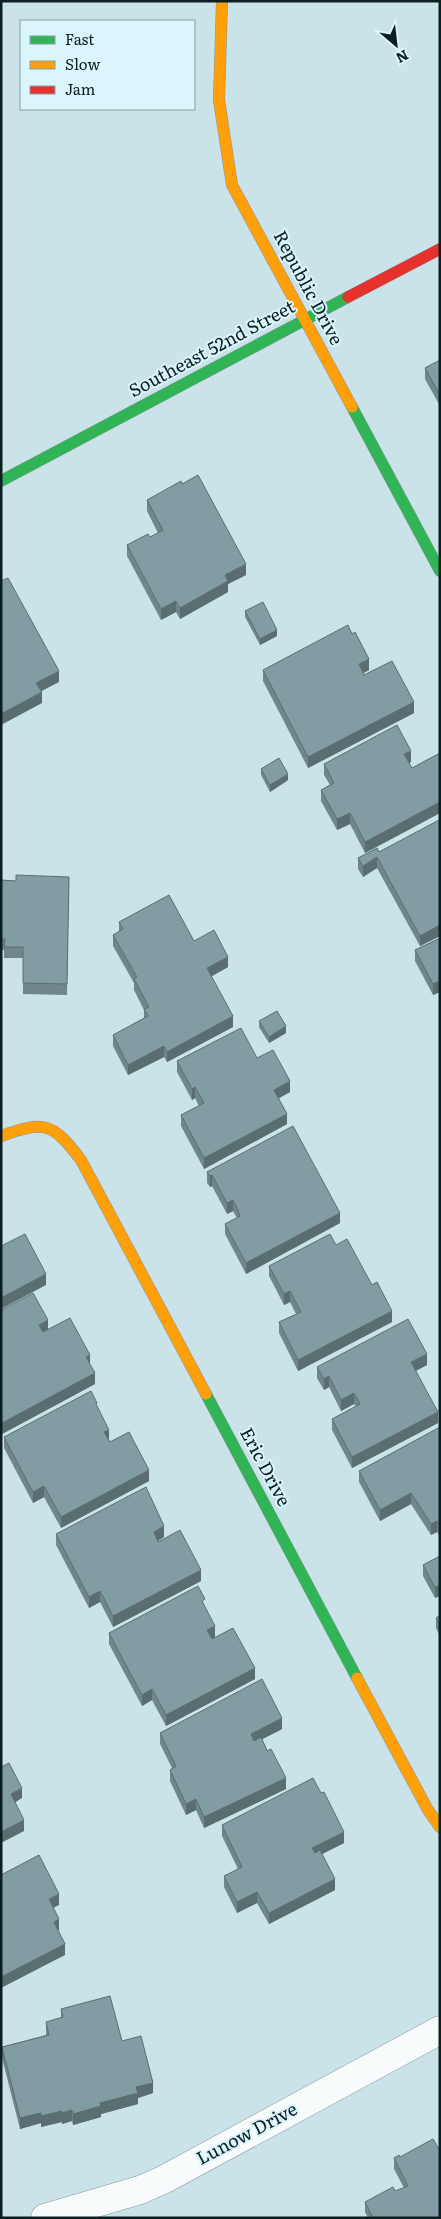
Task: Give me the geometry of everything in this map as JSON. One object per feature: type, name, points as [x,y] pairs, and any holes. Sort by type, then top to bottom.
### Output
[{"type":"street","name":"Republic Drive","points":[[222,1],[219,100],[232,184],[440,571]]},
{"type":"street","name":"Southeast 52nd Street","points":[[1,481],[440,249]]},
{"type":"street","name":"Eric Drive","points":[[1,1136],[33,1125],[52,1129],[70,1146],[90,1178],[423,1802],[440,1827]]},
{"type":"street","name":"Lunow Drive","points":[[45,2218],[140,2190],[163,2180],[440,2030]]},
{"type":"building","points":[[440,360],[440,395],[425,368]]},
{"type":"building","points":[[198,475],[246,564],[225,575],[228,581],[180,608],[176,601],[161,609],[127,545],[148,534],[150,537],[163,530],[147,500],[181,481],[182,484]]},
{"type":"building","points":[[8,578],[59,671],[36,683],[42,692],[1,714],[1,581]]},
{"type":"building","points":[[263,602],[277,630],[260,639],[245,611]]},
{"type":"building","points":[[348,625],[352,634],[355,632],[369,659],[359,664],[364,675],[392,661],[414,702],[308,757],[263,670]]},
{"type":"building","points":[[397,725],[411,751],[404,754],[412,768],[440,753],[440,802],[365,842],[350,813],[337,819],[321,790],[334,783],[324,764]]},
{"type":"building","points":[[279,758],[288,774],[270,785],[261,769]]},
{"type":"building","points":[[439,820],[440,925],[420,936],[377,857],[363,866],[358,858],[377,848],[379,852]]},
{"type":"building","points":[[16,875],[69,877],[67,984],[23,983],[23,947],[4,947],[5,939],[1,939],[1,880],[16,881]]},
{"type":"building","points":[[169,895],[194,941],[214,930],[228,957],[207,968],[233,1016],[167,1052],[164,1046],[128,1065],[113,1035],[148,1016],[144,1009],[149,1007],[134,979],[137,977],[113,935],[123,929],[119,922]]},
{"type":"building","points":[[440,938],[440,981],[433,984],[415,950]]},
{"type":"building","points":[[277,1011],[286,1026],[269,1037],[259,1021]]},
{"type":"building","points":[[241,1028],[257,1058],[273,1050],[290,1081],[274,1090],[287,1114],[204,1158],[181,1115],[204,1103],[195,1087],[192,1089],[177,1061]]},
{"type":"building","points":[[293,1126],[340,1213],[246,1263],[225,1224],[240,1216],[237,1208],[233,1200],[227,1203],[212,1175],[210,1176],[207,1172]]},
{"type":"building","points":[[25,1234],[46,1274],[1,1298],[1,1246]]},
{"type":"building","points":[[330,1234],[336,1245],[347,1239],[372,1285],[377,1282],[392,1311],[298,1360],[279,1322],[301,1312],[290,1291],[284,1294],[269,1266]]},
{"type":"building","points":[[33,1293],[48,1320],[39,1325],[43,1332],[70,1318],[90,1355],[86,1357],[95,1373],[2,1423],[1,1310]]},
{"type":"building","points":[[408,1319],[427,1354],[411,1362],[438,1412],[352,1457],[332,1419],[360,1404],[354,1393],[341,1400],[329,1376],[324,1379],[317,1367]]},
{"type":"building","points":[[91,1391],[109,1430],[104,1432],[110,1442],[129,1432],[149,1470],[61,1517],[44,1486],[33,1492],[4,1437]]},
{"type":"building","points":[[440,1427],[440,1526],[437,1521],[431,1524],[411,1493],[380,1510],[359,1471]]},
{"type":"building","points":[[146,1487],[164,1526],[154,1532],[158,1542],[180,1530],[201,1570],[113,1616],[100,1591],[89,1597],[56,1534]]},
{"type":"building","points":[[440,1556],[440,1585],[435,1587],[423,1565]]},
{"type":"building","points":[[198,1586],[205,1599],[202,1601],[215,1626],[207,1630],[212,1639],[233,1628],[255,1668],[166,1715],[152,1689],[142,1695],[109,1633]]},
{"type":"building","points":[[440,1615],[440,1625],[436,1618]]},
{"type":"building","points":[[262,1679],[282,1718],[251,1734],[254,1741],[261,1737],[267,1751],[271,1749],[286,1778],[204,1817],[196,1799],[186,1804],[170,1770],[176,1766],[160,1733]]},
{"type":"building","points":[[9,1763],[22,1788],[11,1794],[24,1820],[1,1832],[1,1767]]},
{"type":"building","points":[[313,1778],[321,1793],[324,1792],[344,1832],[312,1848],[315,1853],[320,1850],[335,1879],[269,1913],[257,1892],[237,1902],[224,1876],[242,1867],[222,1825]]},
{"type":"building","points":[[39,1855],[59,1894],[49,1899],[59,1919],[54,1922],[65,1944],[1,1977],[1,1875]]},
{"type":"building","points":[[110,1996],[122,2041],[141,2036],[153,2083],[136,2087],[138,2093],[100,2103],[101,2106],[73,2114],[72,2110],[41,2116],[41,2113],[20,2118],[2,2047],[49,2035],[46,2022],[63,2017],[61,2009]]},
{"type":"building","points":[[433,2139],[440,2151],[440,2218],[373,2218],[365,2202],[393,2187],[395,2191],[408,2186],[394,2158],[399,2155],[400,2157]]},
{"type":"traffic: fast","points":[[1,481],[348,297]]},
{"type":"traffic: fast","points":[[352,407],[440,571]]},
{"type":"traffic: fast","points":[[206,1394],[357,1678]]},
{"type":"traffic: slow","points":[[222,1],[219,100],[232,185],[352,407]]},
{"type":"traffic: slow","points":[[1,1136],[28,1128],[47,1128],[63,1138],[81,1160],[206,1394]]},
{"type":"traffic: slow","points":[[357,1678],[428,1810],[440,1827]]},
{"type":"traffic: jam","points":[[348,297],[440,249]]}]
